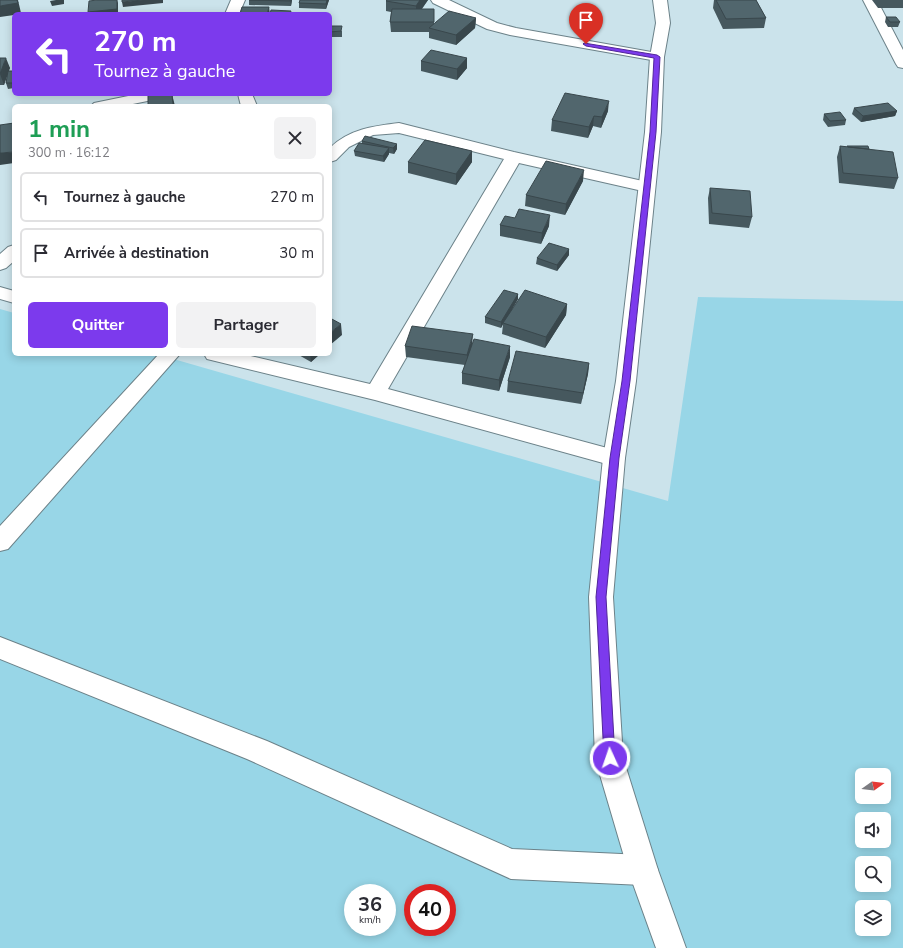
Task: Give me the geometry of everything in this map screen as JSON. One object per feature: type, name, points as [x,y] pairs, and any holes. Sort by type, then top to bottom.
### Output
[{"type":"street","points":[[233,12],[238,0]]},
{"type":"street","points":[[438,0],[492,26],[515,32],[657,57]]},
{"type":"street","points":[[660,0],[663,23],[657,57],[653,132],[626,381],[614,458],[601,597],[610,758],[643,870],[671,948]]},
{"type":"street","points":[[870,0],[903,64]]},
{"type":"street","points":[[110,104],[152,96]]},
{"type":"street","points":[[332,155],[343,144],[370,131],[399,128],[514,157],[647,187]]},
{"type":"street","points":[[375,393],[514,157]]},
{"type":"street","points":[[0,264],[12,253]]},
{"type":"street","points":[[0,293],[12,296]]},
{"type":"street","points":[[0,542],[168,356]]},
{"type":"street","points":[[222,356],[375,393],[614,458]]},
{"type":"street","points":[[0,648],[257,750],[511,864],[643,870]]},
{"type":"shaded area","points":[[698,297],[903,301],[903,948],[0,948],[0,309],[12,312],[12,356],[163,356],[668,501]]},
{"type":"building","points":[[0,0],[17,0],[18,3],[0,6]]},
{"type":"building","points":[[117,0],[117,9],[88,12],[89,1]]},
{"type":"building","points":[[122,0],[143,0],[122,2]]},
{"type":"building","points":[[249,0],[290,0],[290,1]]},
{"type":"building","points":[[300,0],[327,0],[326,4],[299,3]]},
{"type":"building","points":[[420,0],[416,6],[386,1]]},
{"type":"building","points":[[716,0],[756,0],[766,18],[726,19]]},
{"type":"building","points":[[242,7],[269,7],[268,12],[241,12]]},
{"type":"building","points":[[392,9],[434,9],[434,22],[390,22]]},
{"type":"building","points":[[271,10],[291,11],[291,12],[270,12]]},
{"type":"building","points":[[449,11],[476,18],[456,35],[429,28]]},
{"type":"building","points":[[886,17],[896,17],[900,22],[890,22]]},
{"type":"building","points":[[332,26],[342,26],[341,31],[332,32]]},
{"type":"building","points":[[431,50],[467,58],[457,69],[421,61]]},
{"type":"building","points":[[0,58],[6,58],[0,74]]},
{"type":"building","points":[[8,71],[12,71],[12,83],[6,83]]},
{"type":"building","points":[[565,93],[609,101],[602,117],[594,116],[589,127],[552,120]]},
{"type":"building","points":[[148,96],[172,96],[173,104],[148,104]]},
{"type":"building","points":[[888,103],[897,111],[863,116],[854,108]]},
{"type":"building","points":[[840,112],[846,120],[830,121],[824,114]]},
{"type":"building","points":[[12,123],[12,152],[0,153],[0,125]]},
{"type":"building","points":[[365,136],[397,144],[393,148],[362,141]]},
{"type":"building","points":[[425,140],[472,151],[456,174],[408,162]]},
{"type":"building","points":[[359,143],[389,148],[383,156],[354,151]]},
{"type":"building","points":[[840,146],[893,152],[898,178],[843,173]]},
{"type":"building","points":[[847,146],[868,146],[869,149],[848,147]]},
{"type":"building","points":[[546,161],[584,170],[566,204],[526,195]]},
{"type":"building","points":[[710,188],[750,191],[752,217],[712,213]]},
{"type":"building","points":[[519,209],[550,215],[542,233],[500,225],[505,216],[515,218]]},
{"type":"building","points":[[549,243],[569,249],[557,265],[537,258]]},
{"type":"building","points":[[504,290],[518,294],[501,322],[485,317]]},
{"type":"building","points":[[525,290],[567,304],[546,337],[503,323]]},
{"type":"building","points":[[332,319],[341,324],[332,331]]},
{"type":"building","points":[[412,326],[473,334],[467,355],[405,346]]},
{"type":"building","points":[[474,339],[510,346],[499,380],[462,373]]},
{"type":"building","points":[[516,351],[589,363],[583,393],[508,381]]},
{"type":"route","points":[[586,44],[657,57],[653,132],[626,381],[614,458],[601,597],[610,758]]}]
